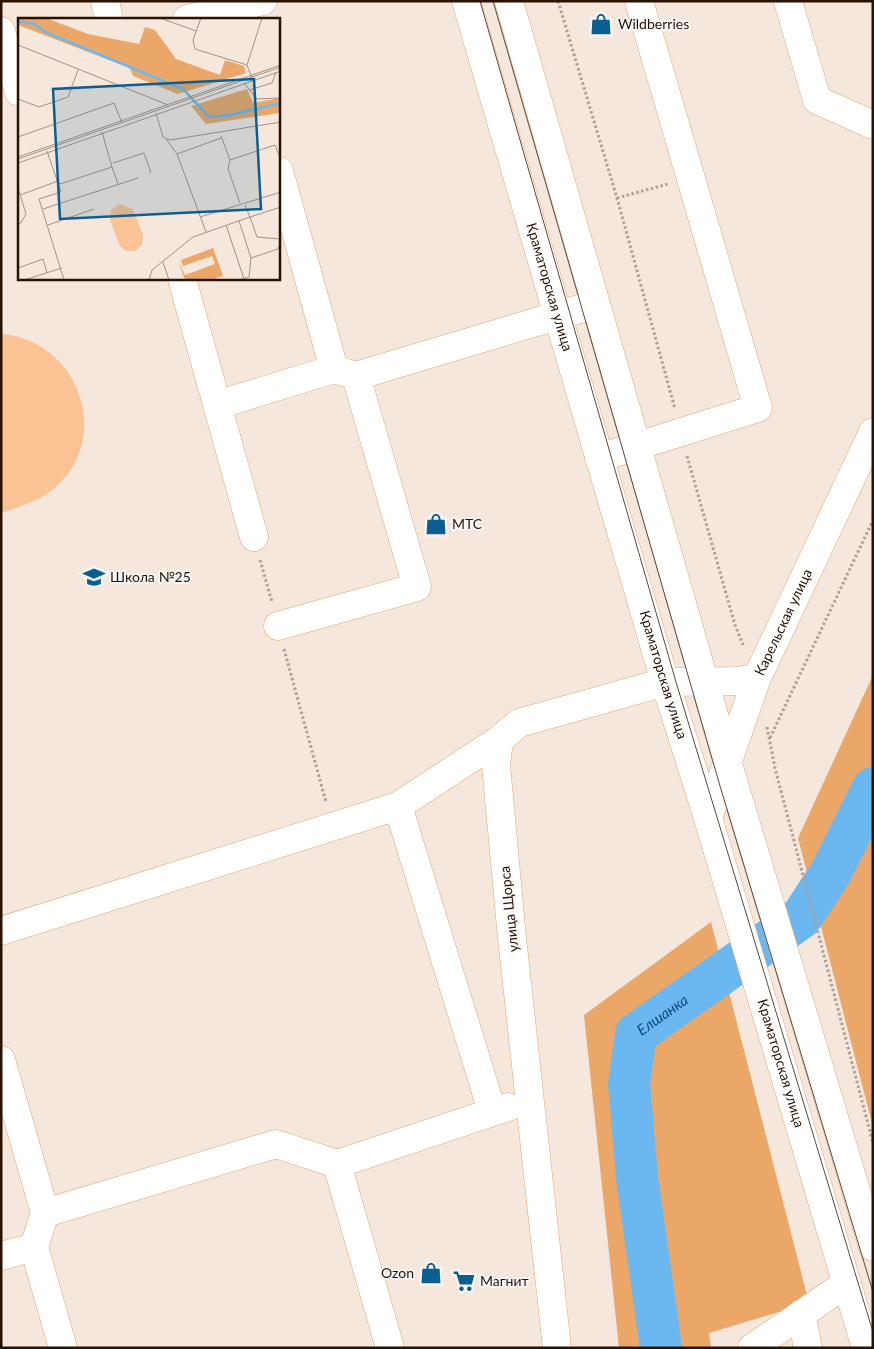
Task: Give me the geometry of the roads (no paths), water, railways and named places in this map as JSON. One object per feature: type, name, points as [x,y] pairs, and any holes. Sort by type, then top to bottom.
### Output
[{"type":"main road","points":[[104,1],[109,18]]},
{"type":"main road","points":[[181,1],[186,18]]},
{"type":"main road","name":"Краматорская улица","points":[[466,1],[665,682],[708,818],[836,1248],[868,1342]]},
{"type":"main road","points":[[509,1],[764,888],[871,1243]]},
{"type":"main road","points":[[600,458],[758,408],[639,1]]},
{"type":"main road","points":[[788,1],[817,100],[873,125]]},
{"type":"main road","points":[[191,18],[252,6]]},
{"type":"main road","points":[[1,30],[18,89]]},
{"type":"main road","points":[[278,626],[417,586],[280,174]]},
{"type":"main road","points":[[182,280],[254,537]]},
{"type":"main road","points":[[217,405],[558,316],[596,304]]},
{"type":"main road","name":"Карельская улица","points":[[708,818],[757,678],[873,432]]},
{"type":"main road","points":[[1,931],[398,806],[499,740],[519,722],[665,682],[704,682],[757,678]]},
{"type":"main road","name":"улица Щорса","points":[[499,740],[496,765],[557,1348]]},
{"type":"main road","points":[[398,806],[492,1111]]},
{"type":"main road","points":[[1,1060],[45,1213],[34,1247],[63,1348]]},
{"type":"main road","points":[[45,1213],[276,1144],[337,1164],[492,1111],[530,1102]]},
{"type":"main road","points":[[337,1164],[390,1348]]},
{"type":"main road","points":[[1,1256],[34,1247]]},
{"type":"main road","points":[[752,1348],[847,1283]]},
{"type":"main road","points":[[801,1314],[808,1348]]},
{"type":"waterway","name":"Елшанка","points":[[661,1348],[637,1178],[629,1083],[636,1034],[801,918],[831,872],[873,788]]},
{"type":"tram line","points":[[480,1],[676,682],[873,1332]]},
{"type":"tram line","points":[[493,1],[720,786],[873,1292]]},
{"type":"place","name":"Wildberries","points":[[601,24]]},
{"type":"place","name":"МТС","points":[[436,524]]},
{"type":"place","name":"Школа №25","points":[[94,577]]},
{"type":"place","name":"Ozon","points":[[431,1273]]},
{"type":"place","name":"Магнит","points":[[464,1281]]}]
